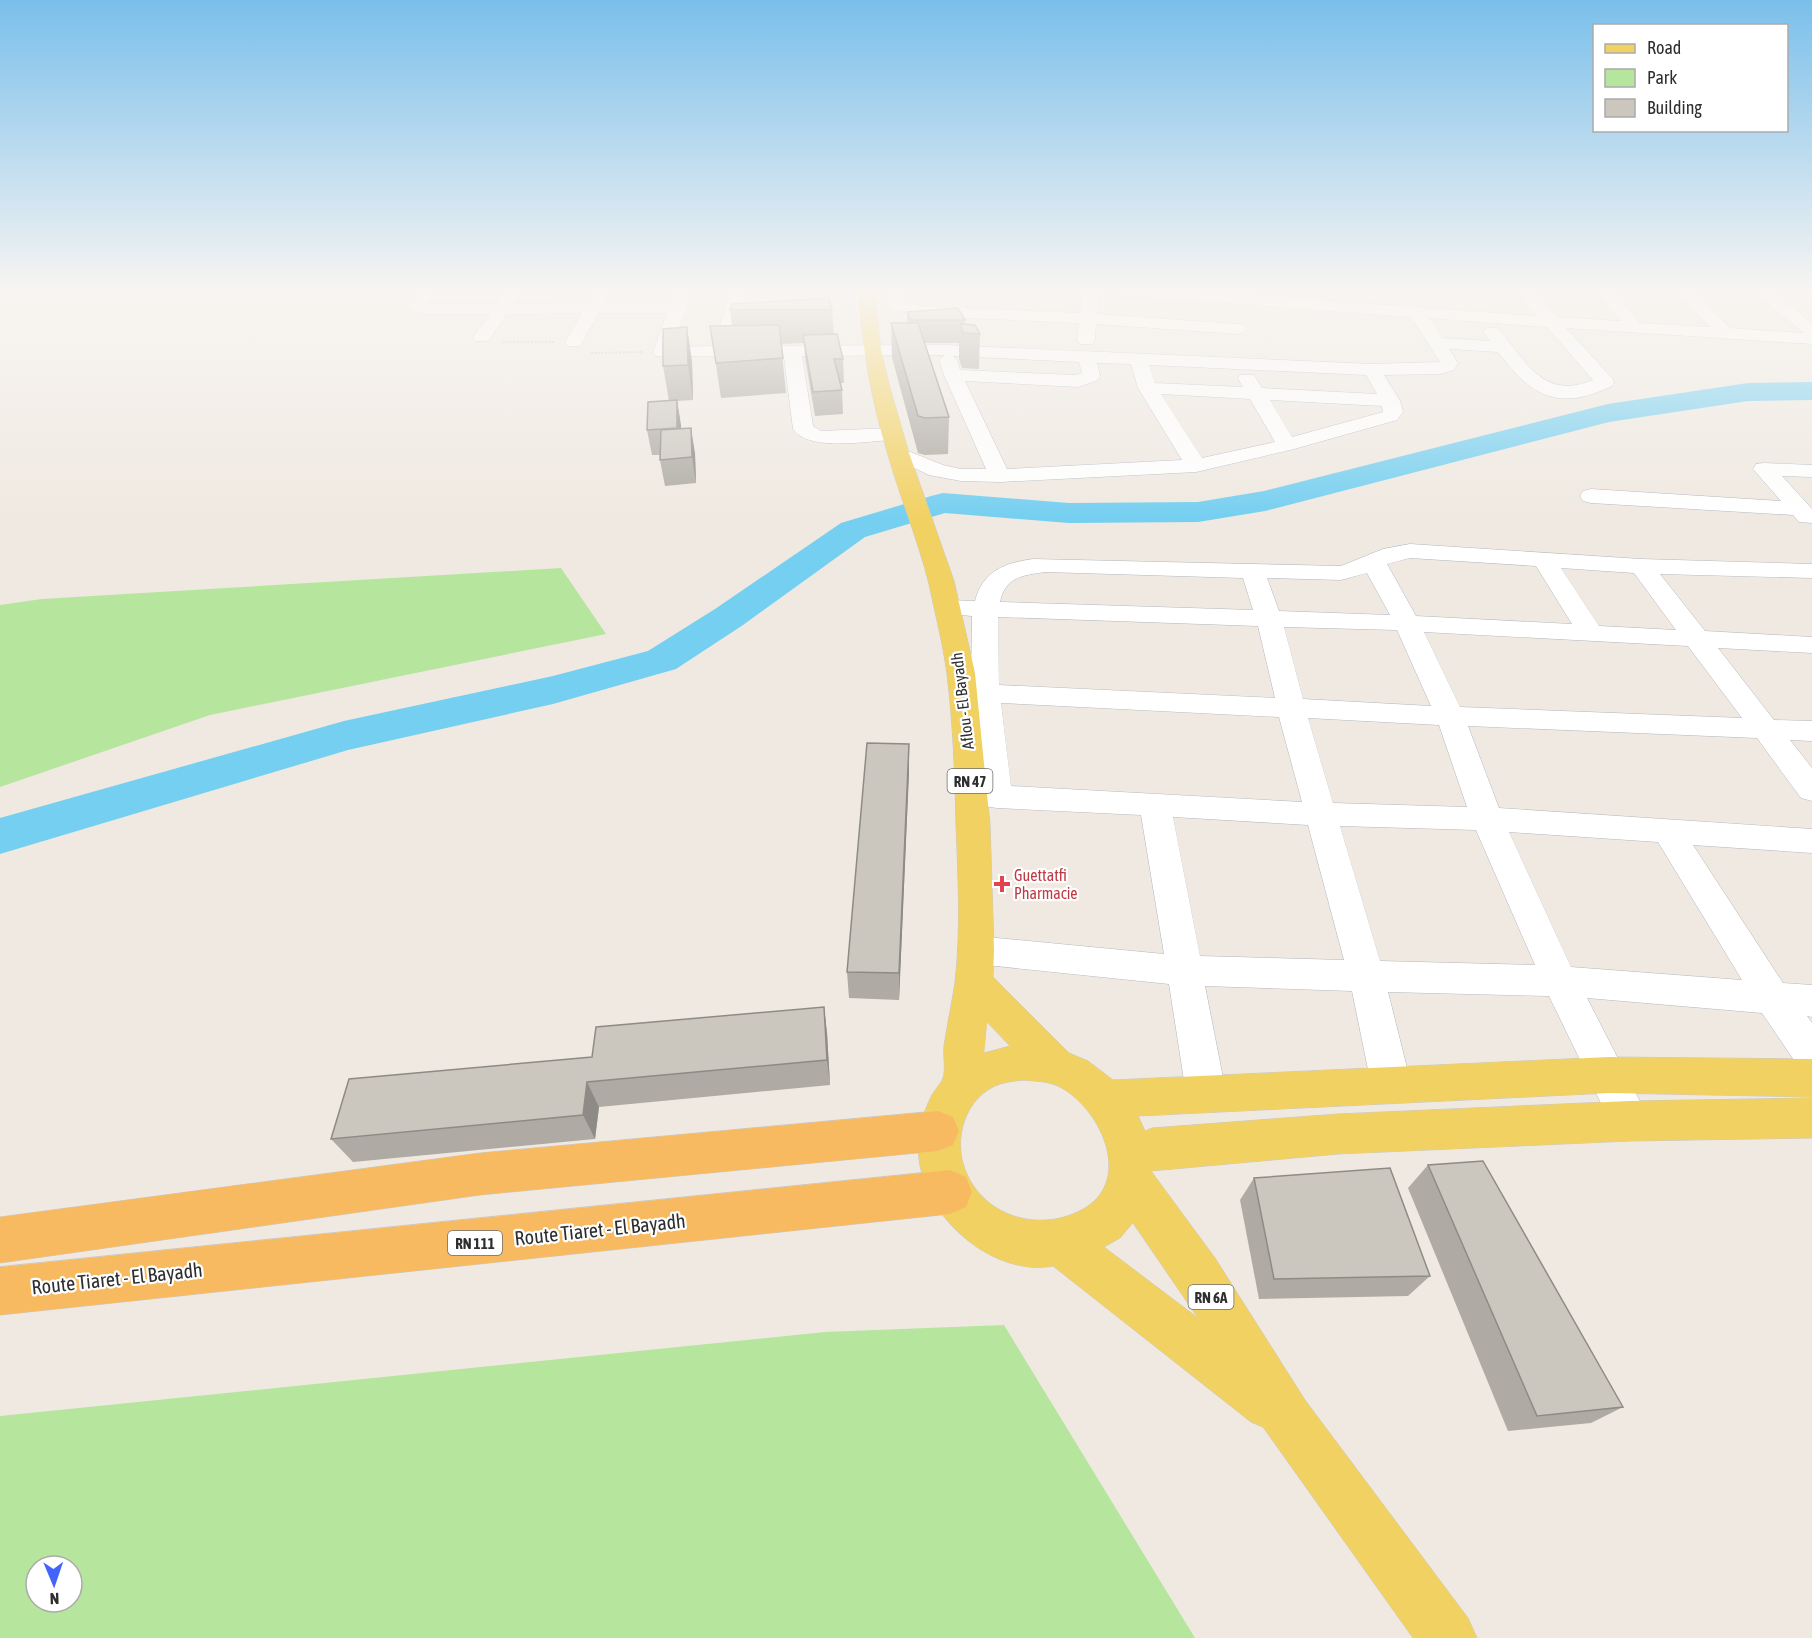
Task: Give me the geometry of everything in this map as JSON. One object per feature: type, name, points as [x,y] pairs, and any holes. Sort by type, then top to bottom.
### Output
[{"type":"highway","points":[[0,1240],[480,1174],[938,1131]]},
{"type":"highway","name":"Route Tiaret - El Bayadh","points":[[0,1290],[950,1192]]},
{"type":"main road","name":"RN 47","points":[[876,366],[897,451]]},
{"type":"main road","name":"Aflou - El Bayadh","points":[[897,451],[975,692],[984,796],[975,966],[964,1047],[963,1085]]},
{"type":"main road","points":[[975,966],[1055,1066]]},
{"type":"main road","points":[[1022,1062],[1055,1066],[1092,1085],[1107,1099],[1123,1125],[1130,1169],[1120,1202],[1106,1221],[1085,1235],[1061,1244],[1029,1245],[999,1236],[972,1218],[950,1192],[938,1162],[938,1131],[947,1106],[963,1085],[990,1069],[1022,1062]]},
{"type":"main road","points":[[1107,1099],[1320,1087],[1609,1075],[1812,1078]]},
{"type":"main road","points":[[1320,1087],[1338,1134]]},
{"type":"main road","points":[[1130,1169],[1152,1149],[1338,1134],[1630,1121],[1812,1118]]},
{"type":"main road","name":"RN 6A","points":[[1130,1169],[1287,1418],[1448,1638]]},
{"type":"main road","name":"RN 6A","points":[[1061,1244],[1287,1418]]},
{"type":"street","points":[[794,366],[803,429],[807,432],[818,437],[897,451],[943,472],[1000,476],[1196,466],[1287,445],[1390,416],[1393,409],[1390,401],[1372,370]]},
{"type":"street","points":[[951,366],[1000,476]]},
{"type":"street","points":[[953,375],[1078,381],[1090,376],[1090,366]]},
{"type":"street","points":[[1141,366],[1147,388],[1196,466]]},
{"type":"street","points":[[1240,366],[1287,445]]},
{"type":"street","points":[[1293,366],[1372,370],[1446,366]]},
{"type":"street","points":[[1521,366],[1535,383],[1560,392],[1588,389],[1605,382],[1591,366]]},
{"type":"street","points":[[1147,388],[1390,401]]},
{"type":"street","points":[[1806,515],[1764,470],[1812,471]]},
{"type":"street","points":[[1591,496],[1806,515]]},
{"type":"street","points":[[1812,571],[1641,566],[1410,551],[1383,556],[1374,563],[1341,573],[1032,566],[1015,569],[994,583],[985,609],[975,692],[1450,716],[1812,731]]},
{"type":"street","points":[[1544,560],[1591,633]]},
{"type":"street","points":[[1374,563],[1407,623],[1450,716],[1487,819],[1560,981],[1630,1121]]},
{"type":"street","points":[[1641,566],[1812,790]]},
{"type":"street","points":[[1252,572],[1269,619],[1291,708],[1366,974],[1391,1084]]},
{"type":"street","points":[[944,595],[985,609],[1407,623],[1812,645]]},
{"type":"street","points":[[984,796],[1321,814],[1487,819],[1812,841]]},
{"type":"street","points":[[1155,804],[1206,1093]]},
{"type":"street","points":[[1667,831],[1773,998],[1812,1054]]},
{"type":"street","points":[[975,966],[1366,974],[1560,981],[1812,1001]]},
{"type":"green space","points":[[561,568],[606,634],[210,715],[0,787],[0,605],[42,599]]},
{"type":"green space","points":[[1004,1325],[1195,1638],[0,1638],[0,1416],[825,1332]]},
{"type":"building","points":[[809,366],[836,366],[842,390],[813,392]]},
{"type":"building","points":[[904,366],[932,366],[949,417],[918,416]]},
{"type":"building","points":[[677,400],[677,428],[647,430],[648,402]]},
{"type":"building","points":[[691,428],[692,457],[660,460],[661,430]]},
{"type":"building","points":[[867,743],[909,744],[899,973],[847,972]]},
{"type":"building","points":[[824,1007],[827,1060],[587,1082],[583,1115],[331,1139],[349,1079],[592,1057],[596,1027]]},
{"type":"building","points":[[1483,1161],[1623,1407],[1537,1416],[1428,1165]]},
{"type":"building","points":[[1390,1168],[1430,1276],[1274,1279],[1254,1178]]},
{"type":"waterway","points":[[0,836],[344,736],[553,690],[662,660],[729,617],[853,530],[943,503],[1069,513],[1198,512],[1265,501],[1608,413],[1748,392],[1812,391]]},
{"type":"place","name":"Guettatfi Pharmacie","points":[[1002,884]]}]
